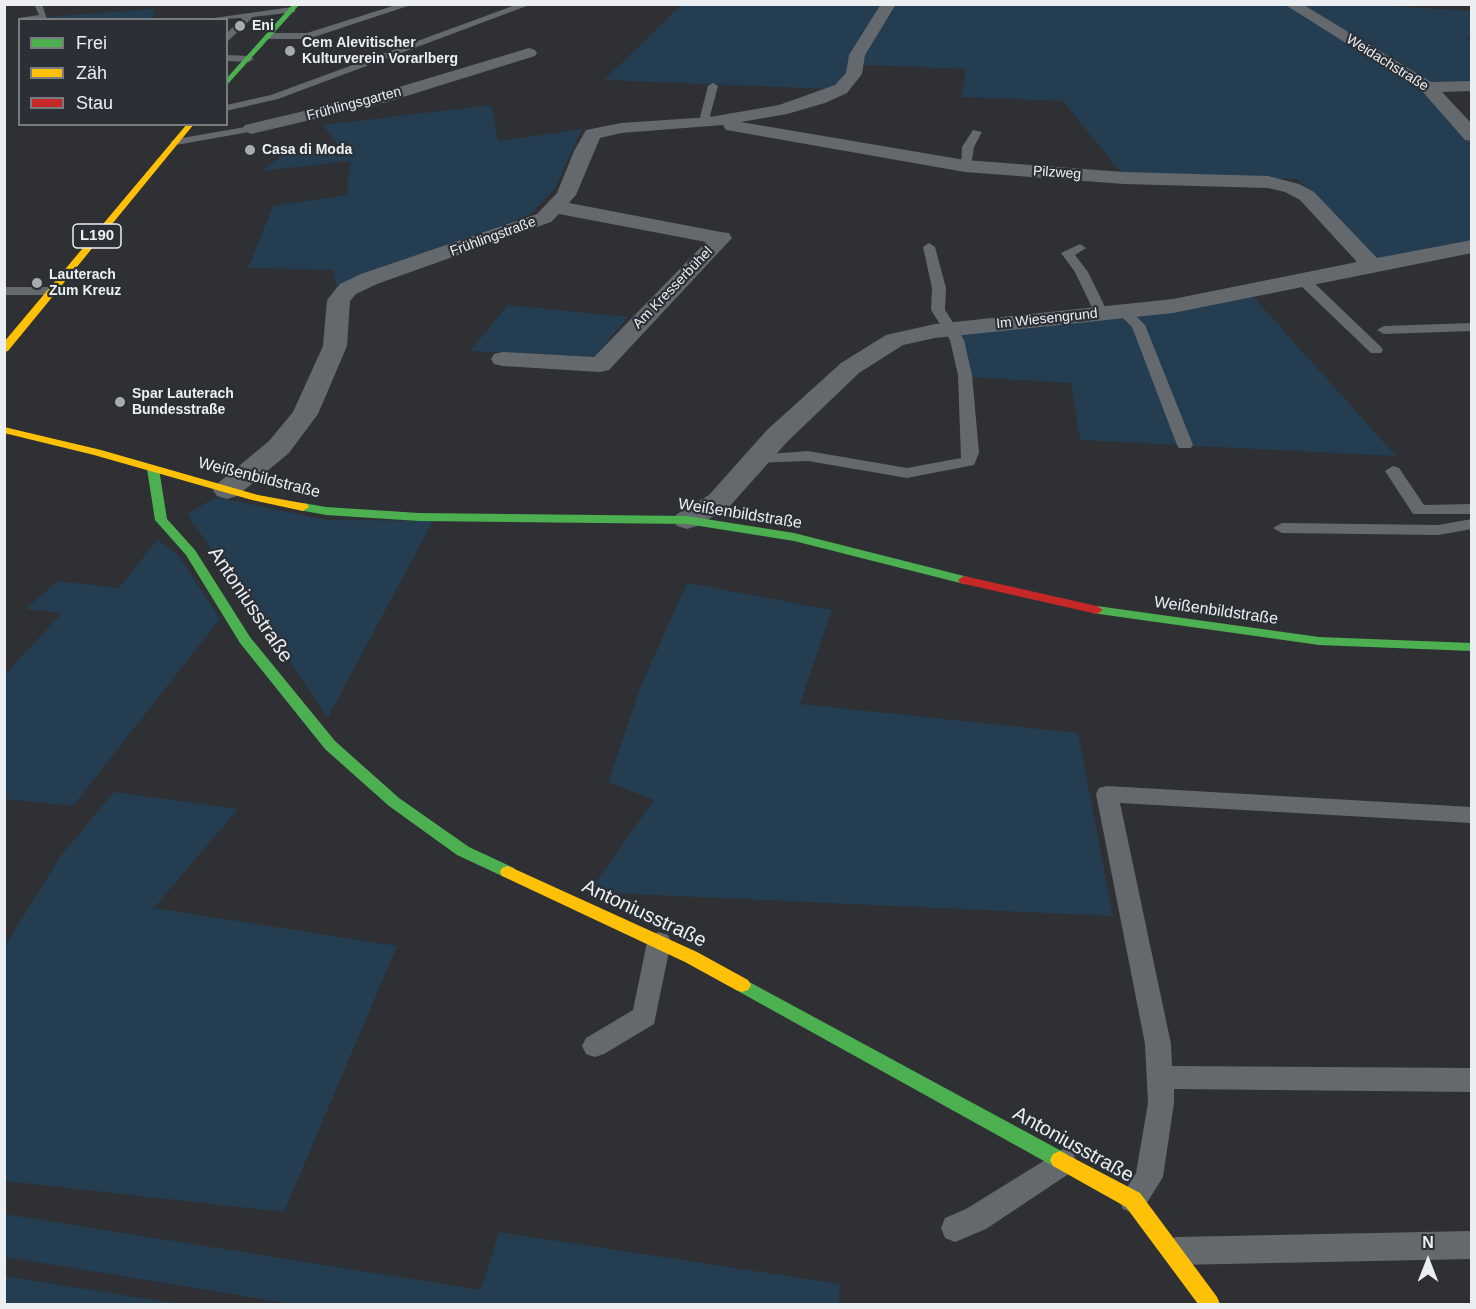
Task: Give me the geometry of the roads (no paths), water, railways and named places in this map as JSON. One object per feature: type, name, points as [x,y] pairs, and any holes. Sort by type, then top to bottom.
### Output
[{"type":"street","name":"Frühlingstraße","points":[[227,490],[279,447],[305,414],[334,346],[339,300],[348,289],[369,279],[490,239],[544,218],[566,195],[583,151],[593,134],[621,128],[710,122],[781,110],[819,99],[841,89],[854,74],[857,55],[889,4]]},
{"type":"street","name":"Weidachstraße","points":[[1291,4],[1428,87],[1472,136]]},
{"type":"street","points":[[228,82],[294,7]]},
{"type":"street","name":"Frühlingsgarten","points":[[251,129],[381,98],[529,52]]},
{"type":"street","points":[[1428,87],[1472,86]]},
{"type":"street","name":"Pilzweg","points":[[710,122],[965,166],[1124,178],[1268,182],[1292,188],[1306,196],[1373,267]]},
{"type":"street","name":"L190","points":[[4,349],[10,335],[52,291],[189,126]]},
{"type":"street","name":"Am Kresserbühel","points":[[503,359],[600,365],[721,238],[556,207]]},
{"type":"street","name":"Im Wiesengrund","points":[[687,520],[719,501],[755,460],[834,383],[871,354],[895,340],[951,329],[1173,306],[1472,246]]},
{"type":"street","name":"Weißenbildstraße","points":[[4,429],[73,445],[227,490],[326,512],[419,517],[591,517],[687,520],[794,537],[1113,613],[1319,641],[1472,647]]},
{"type":"street","name":"Antoniusstraße","points":[[153,469],[161,520],[191,553],[245,640],[330,745],[394,802],[463,851],[659,942],[848,1042],[1133,1200],[1210,1305]]},
{"type":"lane","points":[[269,36],[308,36],[410,4]]},
{"type":"lane","points":[[228,108],[274,97],[528,4]]},
{"type":"lane","points":[[35,18],[44,17],[38,5]]},
{"type":"lane","points":[[220,18],[294,7]]},
{"type":"lane","points":[[228,38],[251,14]]},
{"type":"lane","points":[[228,58],[249,58]]},
{"type":"lane","points":[[710,122],[705,117],[713,87]]},
{"type":"lane","name":"Frühlingsgarten","points":[[176,142],[251,129]]},
{"type":"lane","points":[[965,166],[968,147],[977,132]]},
{"type":"lane","points":[[755,460],[808,456],[907,474],[968,462],[971,453],[965,375],[957,340],[938,310],[939,288],[929,247]]},
{"type":"lane","points":[[1080,248],[1067,253],[1112,312],[1138,325],[1185,445]]},
{"type":"lane","points":[[1304,281],[1376,351]]},
{"type":"lane","points":[[4,291],[52,291]]},
{"type":"lane","points":[[1384,330],[1472,327]]},
{"type":"lane","points":[[1393,471],[1419,510],[1472,509]]},
{"type":"lane","points":[[1282,528],[1438,530],[1472,524]]},
{"type":"lane","points":[[1133,1200],[1149,1177],[1161,1103],[1158,1044],[1107,794],[1472,815]]},
{"type":"lane","points":[[595,1046],[645,1016],[659,942]]},
{"type":"lane","points":[[1160,1077],[1472,1080]]},
{"type":"lane","points":[[955,1228],[976,1219],[1063,1162]]},
{"type":"lane","points":[[1170,1251],[1472,1245]]},
{"type":"place","name":"Eni","points":[[240,26]]},
{"type":"place","name":"Cem Alevitischer Kulturverein Vorarlberg","points":[[290,51]]},
{"type":"place","name":"Casa di Moda","points":[[250,150]]},
{"type":"place","name":"Lauterach Zum Kreuz","points":[[37,283]]},
{"type":"place","name":"Spar Lauterach Bundesstraße","points":[[120,402]]}]
